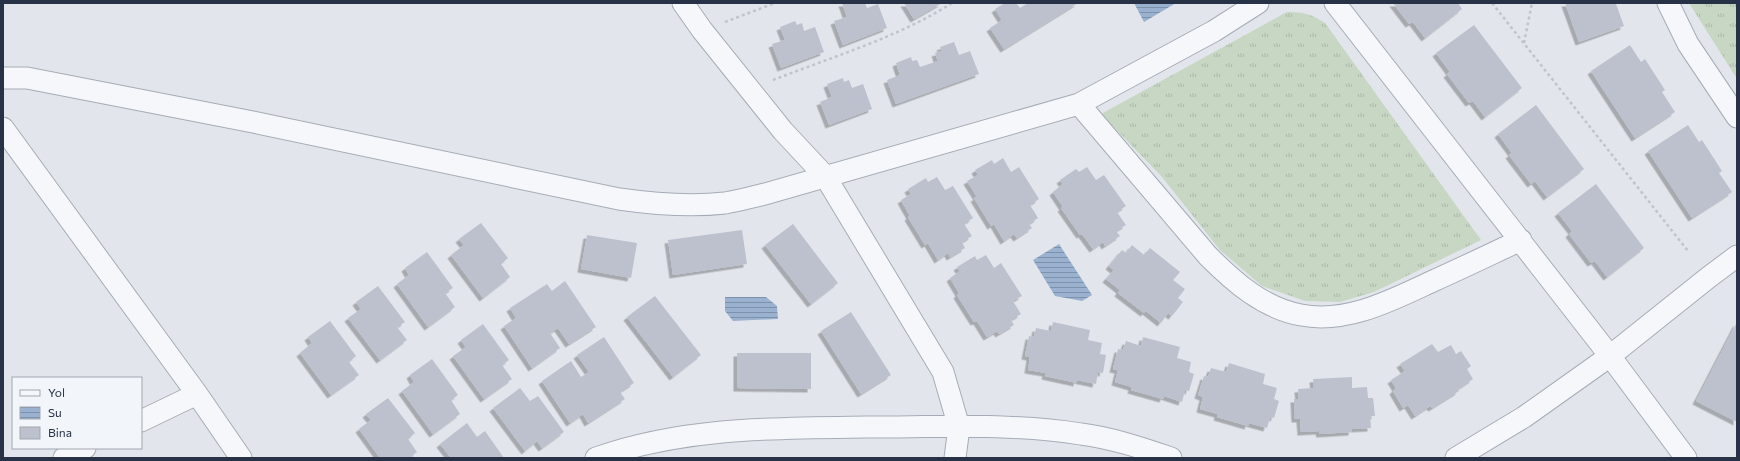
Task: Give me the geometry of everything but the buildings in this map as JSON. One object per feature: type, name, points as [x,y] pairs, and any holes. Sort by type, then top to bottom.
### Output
[{"type":"street","points":[[683,3],[702,30],[783,131],[825,176],[943,372],[959,427],[955,458]]},
{"type":"street","points":[[3,78],[27,78],[206,112],[619,199],[650,203],[698,205],[727,202],[765,194],[1079,104],[1194,42],[1258,3]]},
{"type":"street","points":[[1335,3],[1521,240],[1686,458]]},
{"type":"street","points":[[1668,3],[1688,44],[1737,117]]},
{"type":"street","points":[[1079,104],[1208,256],[1229,277],[1250,294],[1276,307],[1300,315],[1323,318],[1348,314],[1375,306],[1414,290],[1521,240]]},
{"type":"street","points":[[3,128],[197,394],[240,458]]},
{"type":"street","points":[[1456,458],[1524,417],[1610,356],[1737,256]]},
{"type":"street","points":[[142,421],[197,394]]},
{"type":"street","points":[[596,458],[660,440],[698,433],[742,429],[1007,426],[1082,434],[1131,445],[1171,458]]},
{"type":"street","points":[[64,458],[83,449]]},
{"type":"path","points":[[702,30],[775,3]]},
{"type":"path","points":[[749,89],[896,32],[921,21],[952,3]]},
{"type":"path","points":[[1492,3],[1688,251]]},
{"type":"path","points":[[1524,43],[1532,3]]},
{"type":"green space","points":[[1689,3],[1737,3],[1737,79]]},
{"type":"green space","points":[[1287,12],[1307,14],[1316,17],[1325,23],[1481,240],[1374,292],[1340,302],[1305,301],[1262,286],[1220,250],[1162,177],[1101,114]]},
{"type":"water","points":[[1134,3],[1176,3],[1144,22]]},
{"type":"water","points":[[1059,244],[1092,295],[1082,301],[1055,296],[1033,260]]},
{"type":"water","points":[[725,297],[766,297],[777,306],[778,319],[733,321],[725,311]]}]
